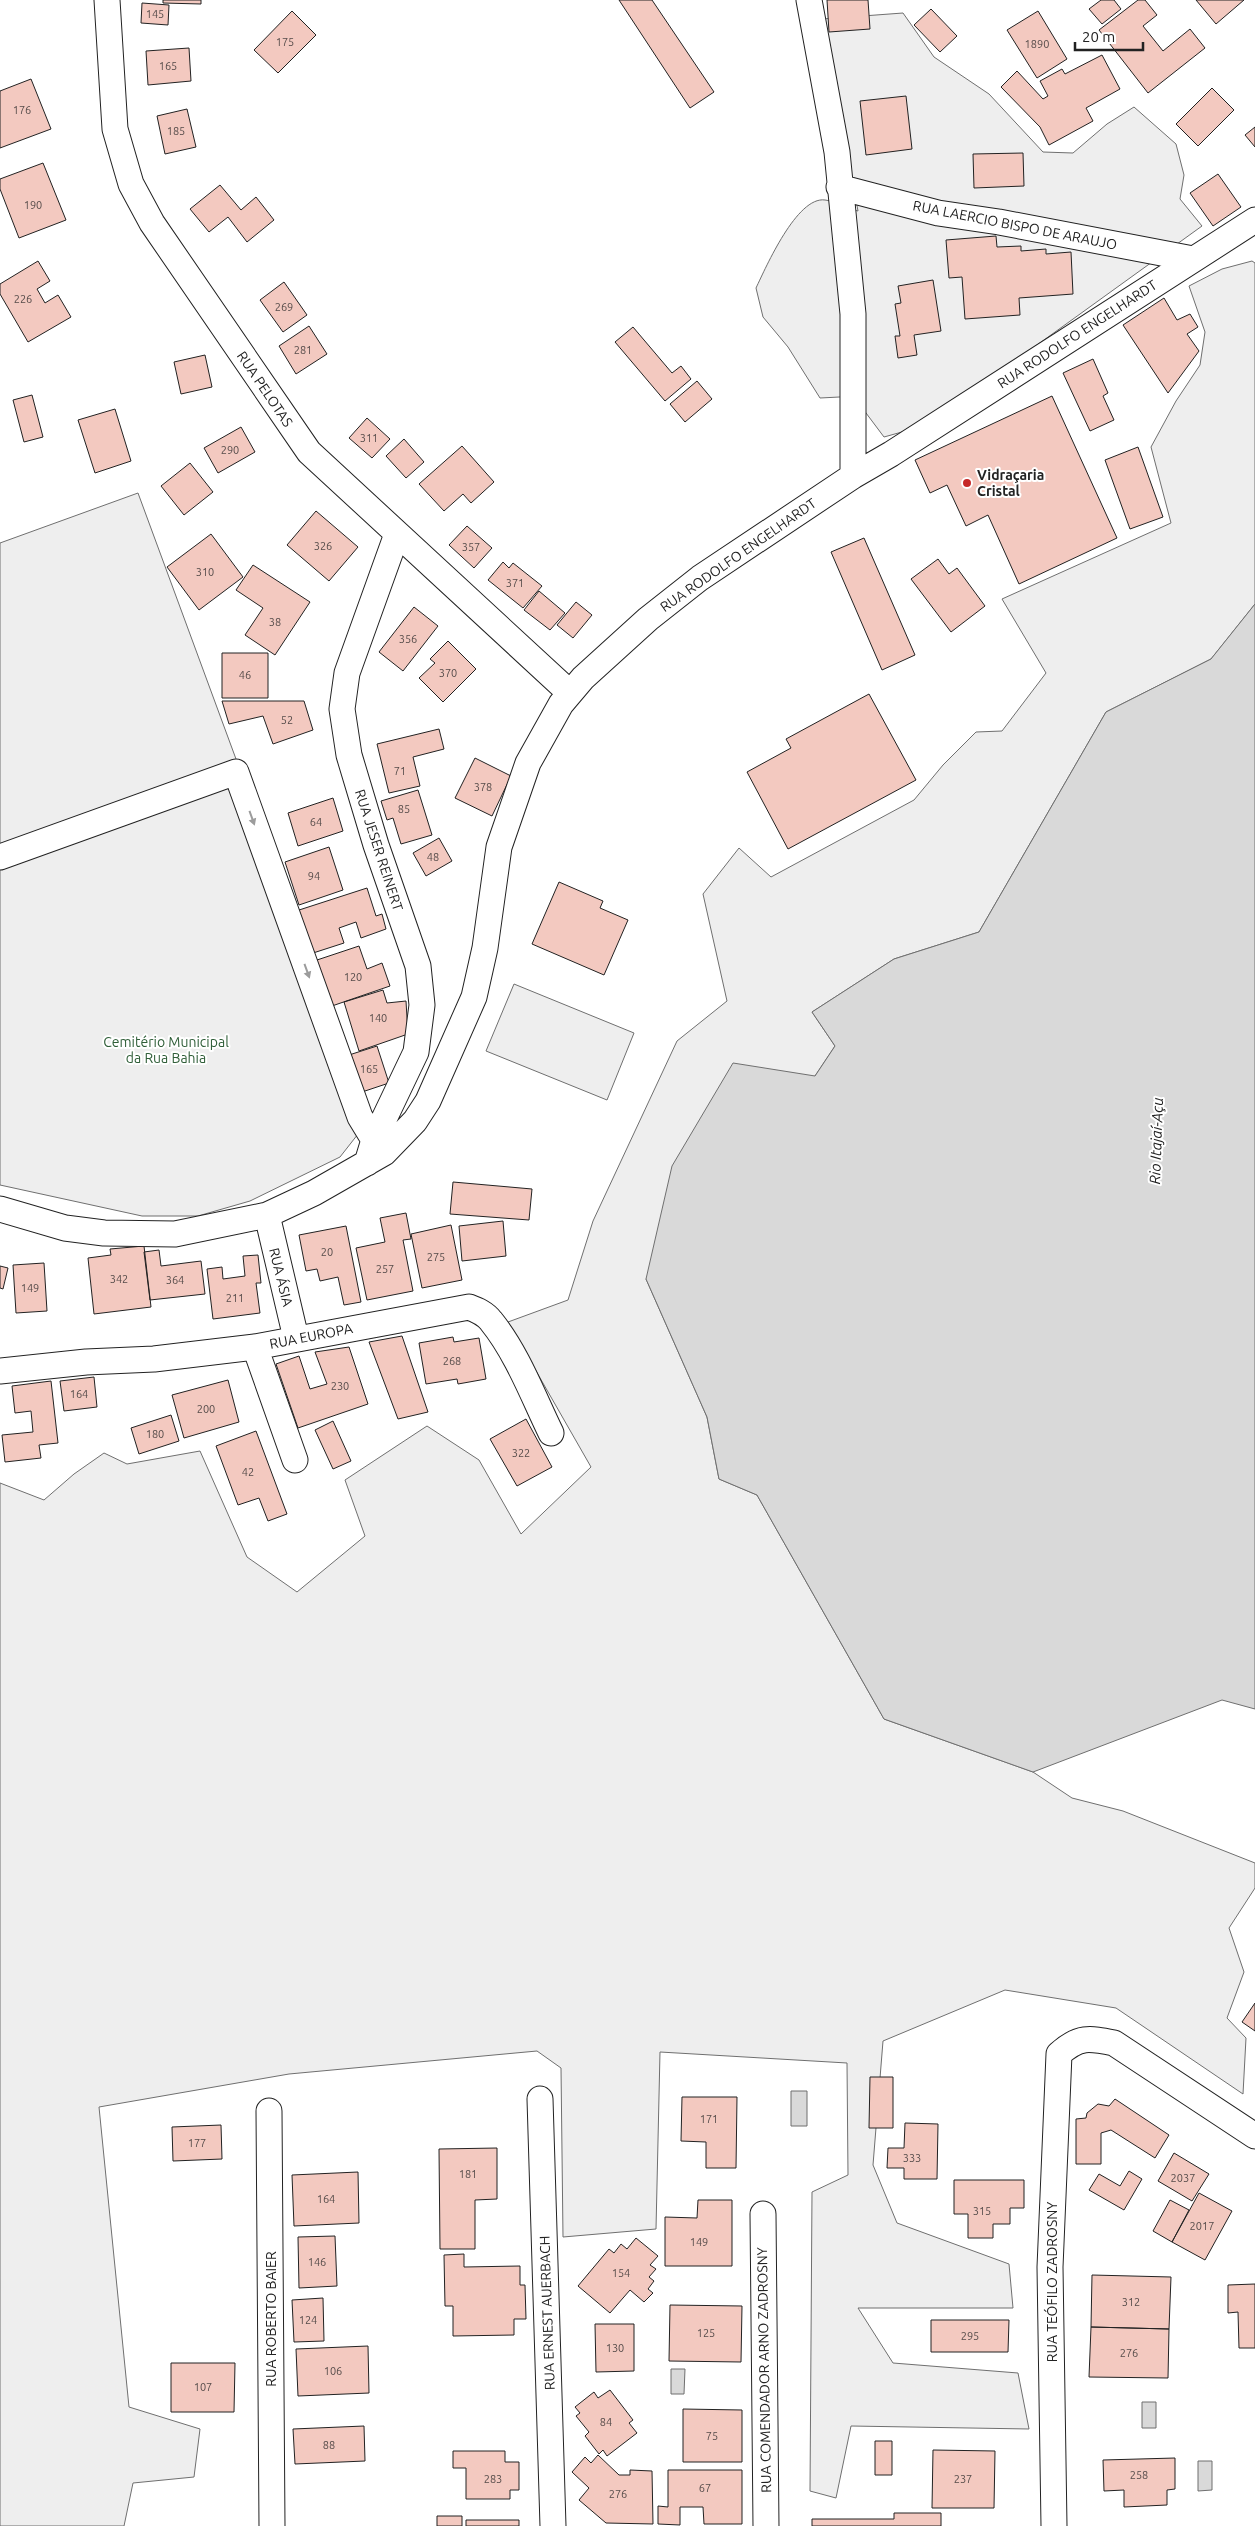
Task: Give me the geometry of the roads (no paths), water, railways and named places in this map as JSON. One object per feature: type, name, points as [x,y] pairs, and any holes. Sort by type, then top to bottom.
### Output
[{"type":"street","name":"RUA PELOTAS","points":[[107,0],[115,128],[131,184],[152,224],[309,452],[570,693]]},
{"type":"street","points":[[809,0],[836,152],[852,314],[853,476]]},
{"type":"street","name":"RUA LAERCIO BISPO DE ARAUJO","points":[[839,187],[938,212],[1192,259]]},
{"type":"street","name":"RUA RODOLFO ENGELHARDT","points":[[0,1209],[65,1228],[104,1234],[175,1234],[267,1215],[314,1193],[371,1151],[384,1153],[415,1121],[428,1101],[474,997],[485,948],[500,847],[528,762],[561,704],[570,693],[648,619],[700,578],[853,476],[891,454],[1255,220]]},
{"type":"street","name":"RUA JESER REINERT","points":[[371,1151],[416,1052],[422,1005],[418,966],[376,845],[349,755],[342,709],[347,673],[397,534]]},
{"type":"street","points":[[0,857],[236,772],[371,1151]]},
{"type":"street","name":"RUA ÁSIA","points":[[267,1215],[296,1338]]},
{"type":"street","name":"RUA EUROPA","points":[[0,1371],[86,1362],[154,1359],[255,1347],[469,1307],[480,1311],[491,1320],[512,1355],[551,1433]]},
{"type":"street","points":[[255,1347],[295,1460]]},
{"type":"street","name":"RUA TEÓFILO ZADROSNY","points":[[1054,2526],[1050,2267],[1054,2122],[1059,2054],[1071,2043],[1090,2038],[1114,2043],[1255,2136]]},
{"type":"street","name":"RUA ERNEST AUERBACH","points":[[540,2100],[553,2526]]},
{"type":"street","name":"RUA ROBERTO BAIER","points":[[269,2111],[272,2526]]},
{"type":"street","name":"RUA COMENDADOR ARNO ZADROSNY","points":[[763,2214],[766,2526]]},
{"type":"water","name":"Rio Itajaí-Açu","points":[[1255,604],[1255,1709],[1222,1700],[1033,1772],[884,1719],[757,1495],[719,1479],[707,1417],[646,1279],[672,1166],[733,1063],[815,1076],[835,1046],[812,1012],[894,959],[979,932],[1106,712],[1211,659]]},
{"type":"water","points":[[791,2091],[807,2091],[807,2126],[791,2126]]},
{"type":"water","points":[[671,2369],[685,2369],[684,2394],[671,2394]]},
{"type":"water","points":[[1142,2402],[1156,2402],[1156,2428],[1142,2428]]},
{"type":"water","points":[[1198,2461],[1212,2461],[1212,2490],[1198,2491]]},
{"type":"place","name":"Vidraçaria Cristal","points":[[967,483]]},
{"type":"park label","name":"Cemitério Municipal da Rua Bahia","points":[[166,1050]]}]
